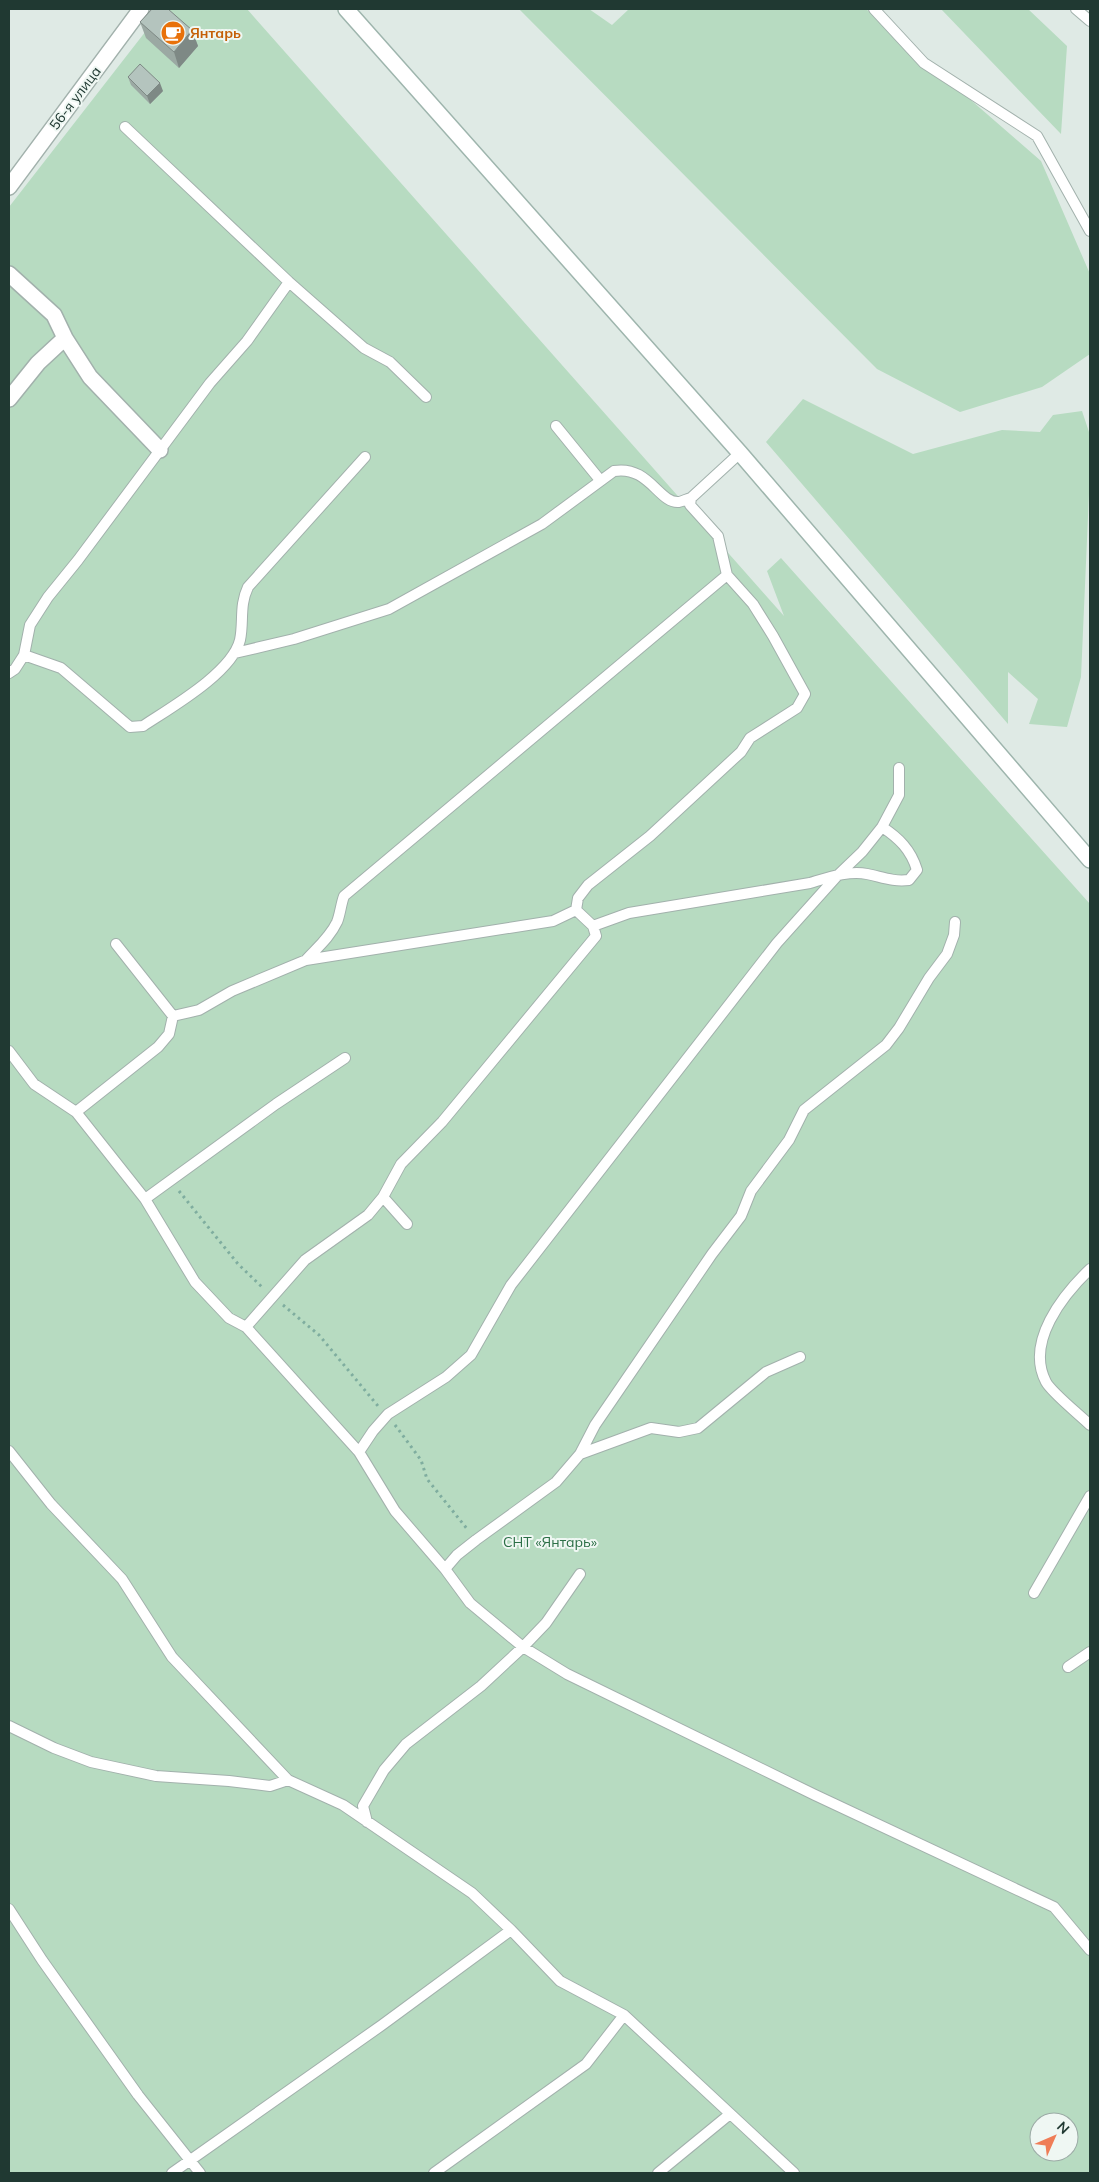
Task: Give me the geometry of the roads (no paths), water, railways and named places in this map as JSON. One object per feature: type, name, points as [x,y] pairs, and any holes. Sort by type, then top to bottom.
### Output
[{"type":"main road","name":"56-я улица","points":[[9,187],[141,9]]},
{"type":"main road","points":[[346,9],[740,453],[1090,860]]},
{"type":"main road","points":[[9,274],[54,315],[65,338],[90,377],[160,450]]},
{"type":"main road","points":[[9,399],[38,363],[65,338]]},
{"type":"lane","points":[[874,9],[924,63],[1036,136],[1090,231]]},
{"type":"lane","points":[[1076,9],[1090,21]]},
{"type":"lane","points":[[125,127],[290,282],[364,348],[390,362],[426,397]]},
{"type":"lane","points":[[9,673],[15,669],[24,655],[30,625],[48,597],[78,560],[210,383],[247,341],[290,282]]},
{"type":"lane","points":[[556,426],[600,480]]},
{"type":"lane","points":[[235,653],[294,639],[389,609],[542,524],[614,471],[623,469],[640,474],[666,498],[678,502],[691,498],[740,453]]},
{"type":"lane","points":[[24,655],[61,668],[130,726],[143,726],[210,680],[235,653],[240,640],[242,600],[248,587],[365,457]]},
{"type":"lane","points":[[576,910],[578,898],[588,886],[657,830],[741,752],[750,738],[797,708],[805,694],[753,604],[727,575],[718,536],[690,505],[691,498]]},
{"type":"lane","points":[[306,960],[326,938],[337,921],[339,908],[344,896],[727,575]]},
{"type":"lane","points":[[359,1452],[388,1414],[446,1377],[471,1355],[511,1285],[777,943],[838,875],[862,852],[882,827],[899,795],[899,768]]},
{"type":"lane","points":[[593,926],[629,913],[810,883],[838,875],[865,873],[896,882],[909,880],[916,870],[913,857],[897,837],[882,827]]},
{"type":"lane","points":[[246,1327],[305,1260],[368,1214],[383,1197],[401,1164],[442,1122],[596,936],[593,926],[576,910]]},
{"type":"lane","points":[[173,1016],[199,1010],[232,990],[306,960],[553,921],[576,910]]},
{"type":"lane","points":[[445,1569],[457,1555],[476,1540],[556,1482],[580,1454],[595,1425],[712,1254],[741,1216],[751,1191],[789,1140],[804,1110],[886,1044],[899,1028],[929,978],[947,954],[954,935],[956,922]]},
{"type":"lane","points":[[116,944],[173,1016]]},
{"type":"lane","points":[[76,1112],[158,1047],[169,1034],[173,1016]]},
{"type":"lane","points":[[9,1051],[34,1084],[76,1112],[145,1199],[195,1282],[229,1318],[246,1327],[359,1452],[395,1511],[445,1569],[470,1603],[523,1647],[567,1674],[1054,1907],[1090,1950]]},
{"type":"lane","points":[[145,1199],[276,1104],[346,1058]]},
{"type":"lane","points":[[383,1197],[407,1224]]},
{"type":"lane","points":[[1090,1269],[1075,1284],[1057,1309],[1042,1338],[1040,1365],[1047,1384],[1090,1425]]},
{"type":"lane","points":[[580,1454],[651,1428],[679,1432],[698,1428],[766,1372],[800,1357]]},
{"type":"lane","points":[[9,1450],[51,1504],[122,1579],[172,1657],[288,1780],[343,1805],[472,1894],[512,1930],[560,1981],[624,2015],[794,2173]]},
{"type":"lane","points":[[1034,1593],[1090,1496]]},
{"type":"lane","points":[[367,1822],[362,1806],[384,1770],[406,1744],[480,1686],[523,1647],[546,1623],[580,1574]]},
{"type":"lane","points":[[1068,1668],[1090,1652]]},
{"type":"lane","points":[[9,1726],[54,1748],[91,1762],[156,1776],[270,1786],[288,1780]]},
{"type":"lane","points":[[9,1909],[138,2096],[200,2173]]},
{"type":"lane","points":[[172,2173],[189,2159],[512,1930]]},
{"type":"lane","points":[[434,2173],[586,2064],[624,2015]]},
{"type":"lane","points":[[658,2173],[730,2114]]},
{"type":"place","name":"Янтарь","points":[[173,33]]},
{"type":"park label","name":"СНТ «Янтарь»","points":[[550,1542]]}]
